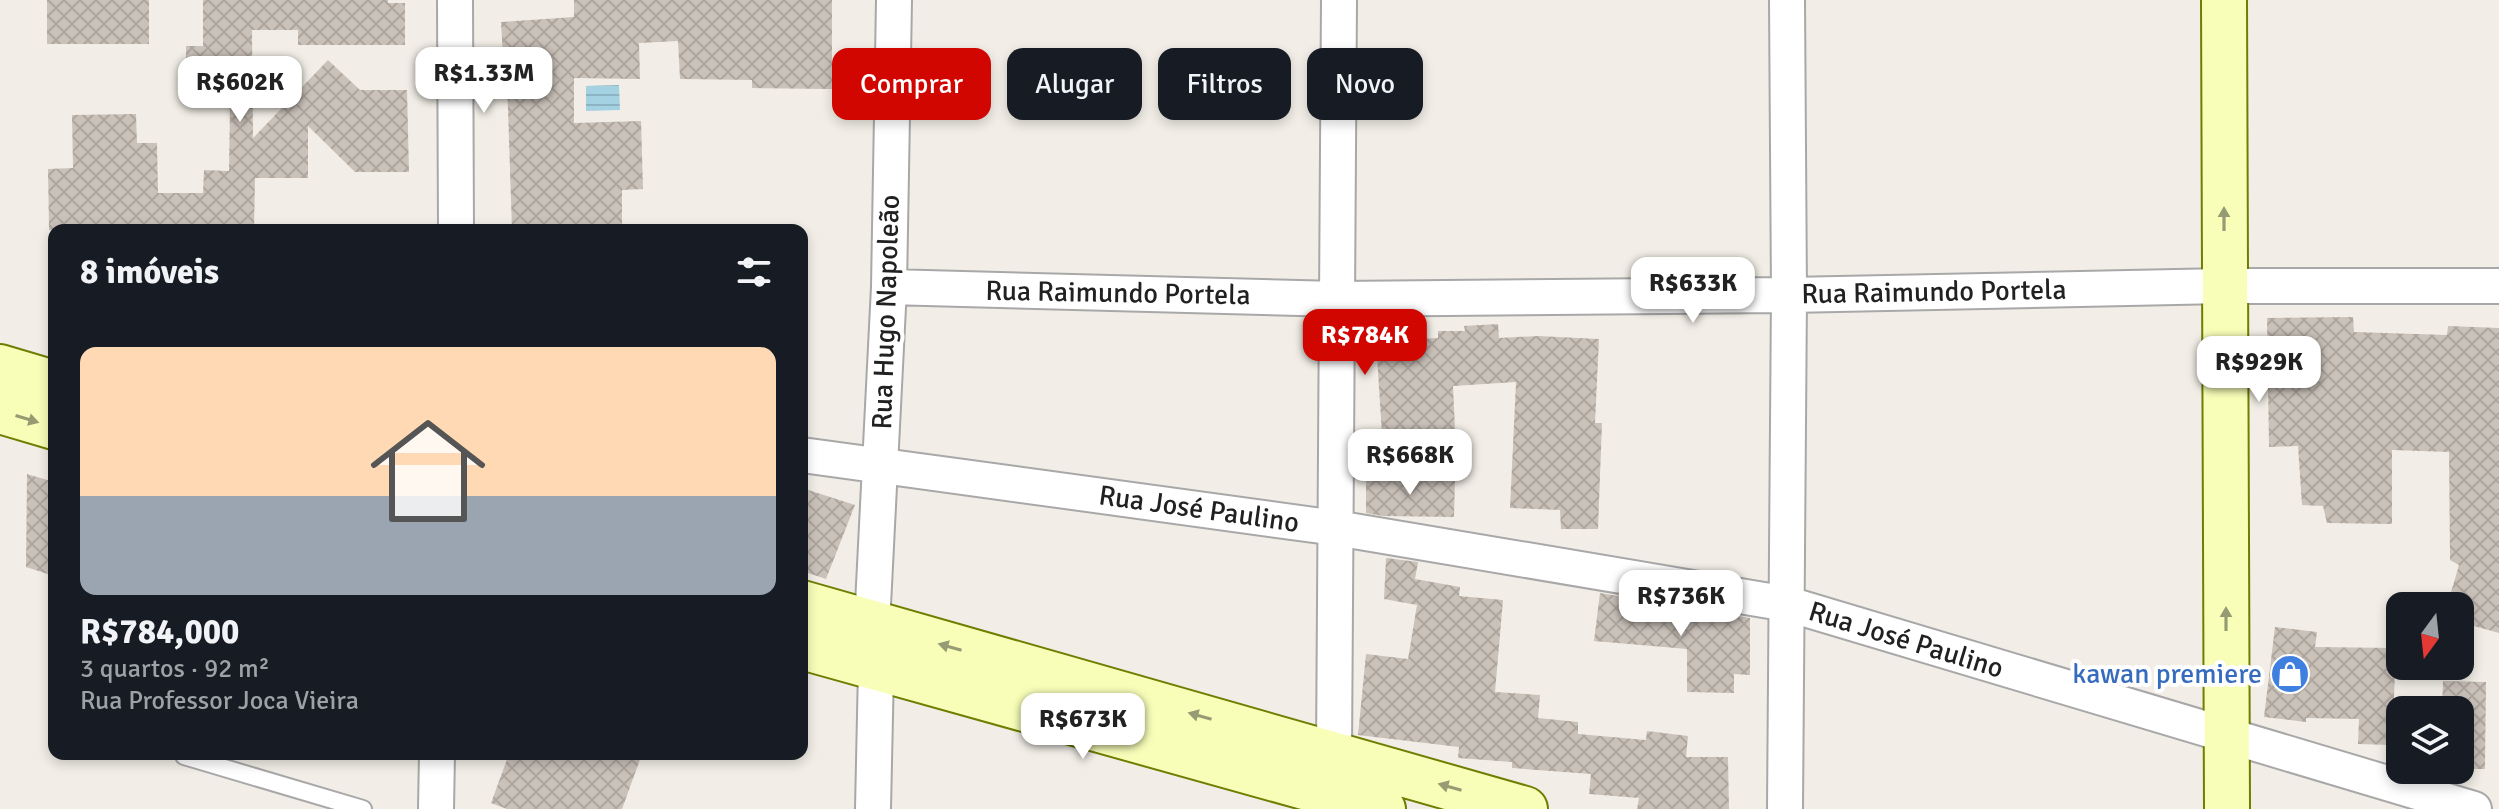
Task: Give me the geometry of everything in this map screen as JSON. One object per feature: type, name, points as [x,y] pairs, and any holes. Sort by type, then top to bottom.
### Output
[{"type":"main road","points":[[2224,0],[2227,809]]},
{"type":"main road","points":[[0,367],[48,381]]},
{"type":"main road","points":[[0,411],[48,425]]},
{"type":"main road","points":[[808,605],[1326,785],[1383,809]]},
{"type":"main road","points":[[808,649],[1326,785],[1525,809]]},
{"type":"street","points":[[455,0],[456,224]]},
{"type":"street","name":"Rua Hugo Napoleão","points":[[872,625],[889,287],[894,0]]},
{"type":"street","points":[[1326,785],[1336,528],[1339,0]]},
{"type":"street","points":[[1785,809],[1789,295],[1787,0]]},
{"type":"street","name":"Rua Raimundo Portela","points":[[889,287],[1337,299],[1789,295],[2224,286],[2499,286]]},
{"type":"street","name":"Rua José Paulino","points":[[808,456],[1336,528],[1788,604],[2474,809]]},
{"type":"street","points":[[873,809],[876,669]]},
{"type":"street","points":[[436,809],[437,760]]},
{"type":"lane","points":[[198,760],[363,809]]},
{"type":"water","points":[[619,85],[620,110],[586,111],[586,86]]},
{"type":"building","points":[[47,0],[149,0],[149,44],[47,44]]},
{"type":"building","points":[[203,0],[388,0],[388,3],[405,3],[405,45],[298,45],[298,30],[252,30],[253,138],[328,60],[360,90],[407,90],[409,172],[355,172],[308,126],[308,178],[255,178],[254,224],[49,224],[48,169],[73,168],[72,115],[136,114],[137,143],[157,143],[158,193],[203,193],[204,170],[229,171],[230,107],[186,106],[186,46],[203,46]]},
{"type":"building","points":[[574,0],[832,0],[832,89],[752,88],[752,80],[680,79],[678,41],[639,43],[640,79],[574,78],[574,123],[641,121],[643,189],[622,190],[622,224],[512,224],[507,79],[502,79],[501,22],[574,17]]},
{"type":"building","points":[[2353,317],[2354,332],[2447,335],[2448,326],[2499,328],[2499,633],[2474,626],[2474,592],[2451,592],[2459,565],[2450,560],[2449,452],[2392,450],[2392,524],[2327,523],[2323,506],[2302,505],[2298,446],[2269,447],[2267,318]]},
{"type":"building","points":[[1498,324],[1499,338],[1599,339],[1595,423],[1602,423],[1598,529],[1561,529],[1560,510],[1510,508],[1516,382],[1453,386],[1455,429],[1382,434],[1376,341],[1438,338],[1438,331],[1465,331],[1464,326]]},
{"type":"building","points":[[27,474],[48,480],[48,574],[26,567]]},
{"type":"building","points":[[1366,477],[1455,479],[1454,517],[1366,513]]},
{"type":"building","points":[[808,490],[855,505],[826,579],[808,573]]},
{"type":"building","points":[[1386,558],[1418,562],[1415,579],[1460,587],[1459,596],[1503,600],[1495,692],[1540,695],[1538,718],[1578,722],[1578,734],[1646,740],[1647,731],[1688,736],[1686,757],[1728,757],[1729,809],[1637,809],[1639,798],[1589,794],[1591,774],[1512,768],[1512,762],[1458,758],[1459,747],[1358,735],[1366,654],[1408,659],[1417,605],[1384,599]]},
{"type":"building","points":[[1600,593],[1750,618],[1750,675],[1734,674],[1734,693],[1687,692],[1687,649],[1594,641]]},
{"type":"building","points":[[2275,627],[2317,632],[2315,647],[2386,648],[2386,680],[2395,680],[2394,696],[2386,696],[2386,745],[2358,744],[2359,719],[2306,718],[2306,722],[2264,717]]},
{"type":"building","points":[[2443,681],[2486,682],[2485,769],[2474,769],[2474,696],[2442,696]]},
{"type":"building","points":[[507,760],[640,760],[622,809],[507,809],[491,803]]},
{"type":"place","name":"kawan premiere","points":[[2290,674]]}]
